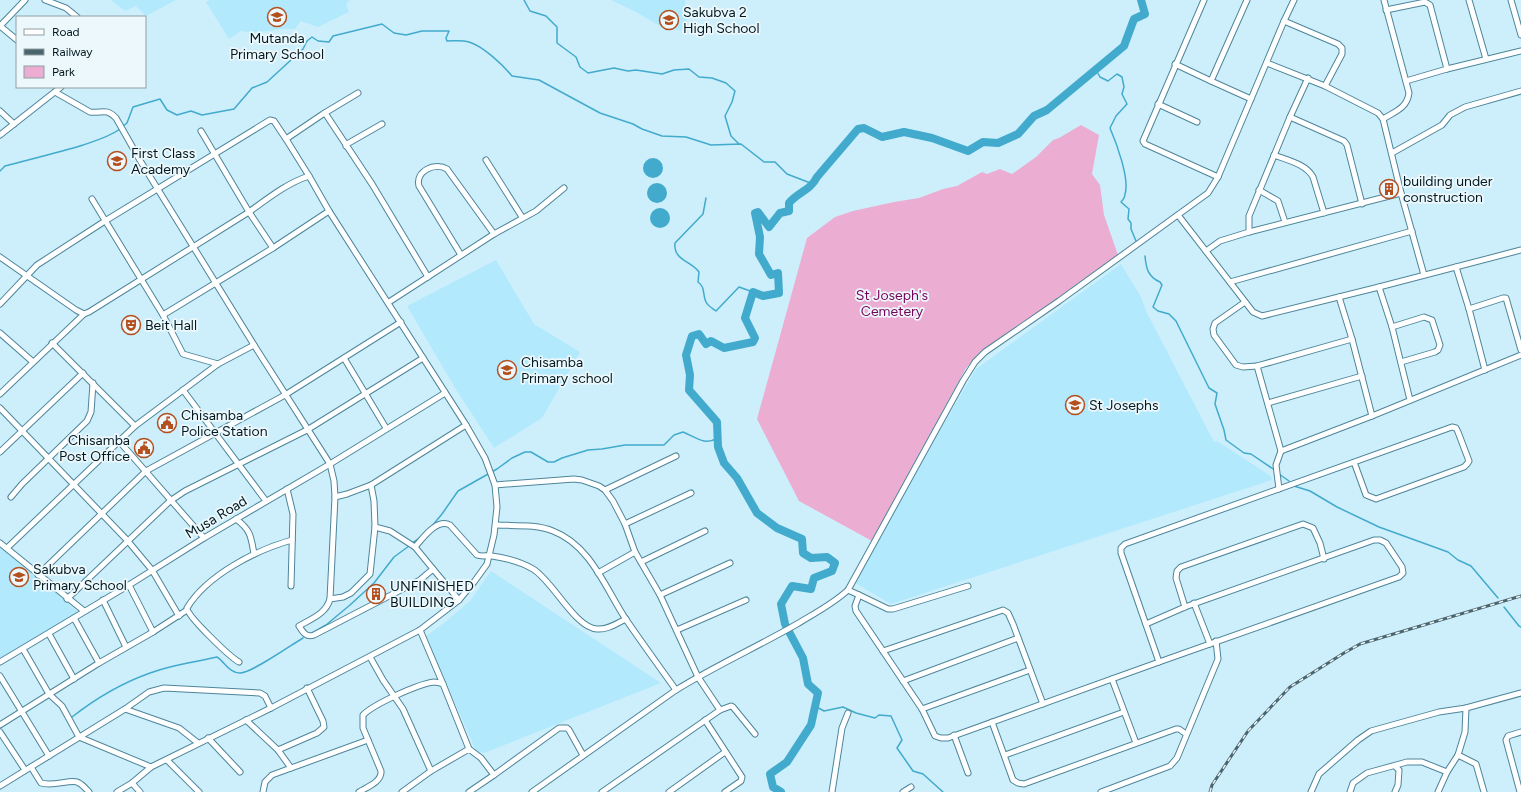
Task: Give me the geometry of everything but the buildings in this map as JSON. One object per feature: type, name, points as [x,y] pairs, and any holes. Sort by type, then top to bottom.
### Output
[{"type":"street","points":[[16,39],[0,26],[25,0]]},
{"type":"street","points":[[45,0],[66,8],[76,16]]},
{"type":"street","points":[[1204,0],[1143,140],[1144,143],[1218,177]]},
{"type":"street","points":[[1211,81],[1247,0]]},
{"type":"street","points":[[532,792],[676,690],[698,676],[784,632],[836,601],[848,590],[963,381],[985,352],[1059,301],[1208,193],[1218,177],[1294,0]]},
{"type":"street","points":[[1383,119],[1400,109],[1408,102],[1409,93],[1384,0]]},
{"type":"street","points":[[1469,0],[1486,59]]},
{"type":"street","points":[[1511,0],[1521,35]]},
{"type":"street","points":[[1386,10],[1425,2],[1428,3],[1430,5],[1447,69]]},
{"type":"street","points":[[1284,21],[1340,46],[1342,54],[1325,86]]},
{"type":"street","points":[[1406,81],[1447,69],[1521,51]]},
{"type":"street","points":[[1267,63],[1325,86],[1378,113],[1383,119],[1401,193],[1424,275]]},
{"type":"street","points":[[1175,64],[1251,99]]},
{"type":"street","points":[[1249,232],[1249,216],[1290,117],[1308,78]]},
{"type":"street","points":[[0,135],[60,88]]},
{"type":"street","points":[[1392,153],[1442,125],[1450,115],[1465,107],[1521,91]]},
{"type":"street","points":[[55,92],[90,112],[104,111],[112,114],[116,118],[254,345],[330,464],[334,481],[335,497],[330,599],[325,610],[299,626],[308,636],[314,635],[420,580],[433,569]]},
{"type":"street","points":[[286,139],[358,93]]},
{"type":"street","points":[[1158,104],[1197,122]]},
{"type":"street","points":[[0,111],[14,124]]},
{"type":"street","points":[[325,113],[373,186],[428,277]]},
{"type":"street","points":[[1290,117],[1344,141],[1347,145],[1362,204]]},
{"type":"street","points":[[0,304],[37,265],[105,221],[270,120],[274,121],[466,425],[485,458],[495,485],[498,507],[488,564],[459,600],[420,630],[271,708],[151,767],[132,783],[117,792]]},
{"type":"street","points":[[346,146],[382,124]]},
{"type":"street","points":[[200,131],[249,212],[273,248]]},
{"type":"street","points":[[1274,156],[1304,167],[1310,171],[1313,176],[1324,213]]},
{"type":"street","points":[[486,160],[522,217]]},
{"type":"street","points":[[461,255],[418,186],[418,179],[422,172],[434,166],[447,169],[494,234]]},
{"type":"street","points":[[0,394],[84,314],[295,182],[309,176]]},
{"type":"street","points":[[389,302],[494,234],[536,210],[564,188]]},
{"type":"street","points":[[1259,190],[1278,201],[1285,222]]},
{"type":"street","points":[[1206,251],[1220,241],[1249,232],[1401,193]]},
{"type":"street","points":[[92,199],[140,280],[163,315],[183,354],[218,364]]},
{"type":"street","points":[[163,315],[273,248],[329,210]]},
{"type":"street","points":[[1178,215],[1253,312],[1262,316],[1521,250]]},
{"type":"street","points":[[1230,282],[1412,231]]},
{"type":"street","points":[[0,257],[84,314]]},
{"type":"street","points":[[1456,267],[1485,370]]},
{"type":"street","points":[[1379,287],[1392,327],[1410,400]]},
{"type":"street","points":[[1339,297],[1352,338],[1372,416]]},
{"type":"street","points":[[1469,309],[1506,298],[1521,350]]},
{"type":"street","points":[[1245,302],[1215,323],[1213,329],[1214,334],[1236,365],[1243,367],[1257,366],[1352,338]]},
{"type":"street","points":[[1392,327],[1424,317],[1428,318],[1432,320],[1440,345],[1438,350],[1435,352],[1401,362]]},
{"type":"street","points":[[38,575],[146,471],[285,395],[401,322]]},
{"type":"street","points":[[0,333],[33,362]]},
{"type":"street","points":[[52,343],[135,426]]},
{"type":"street","points":[[7,548],[135,426],[218,364],[254,345]]},
{"type":"street","points":[[1280,450],[1372,416],[1521,355]]},
{"type":"street","points":[[344,358],[386,428]]},
{"type":"street","points":[[68,599],[170,501],[185,491],[307,430],[423,358]]},
{"type":"street","points":[[1257,366],[1280,450],[1276,465],[1279,489]]},
{"type":"street","points":[[0,452],[83,373]]},
{"type":"street","points":[[1268,403],[1362,376]]},
{"type":"street","points":[[11,497],[90,417],[93,383]]},
{"type":"street","points":[[183,390],[266,501]]},
{"type":"street","name":"Musa Road","points":[[0,662],[49,634],[84,611],[330,464],[386,428],[445,393]]},
{"type":"street","points":[[0,408],[128,540],[152,570],[179,616]]},
{"type":"street","points":[[335,497],[371,485],[466,425]]},
{"type":"street","points":[[1159,662],[1121,553],[1121,548],[1125,544],[1279,489],[1354,462],[1452,427],[1456,428],[1458,432],[1469,461],[1464,467],[1376,499],[1366,495],[1354,462]]},
{"type":"street","points":[[119,441],[204,538]]},
{"type":"street","points":[[605,490],[676,456]]},
{"type":"street","points":[[495,485],[574,479],[582,480],[605,490],[614,501],[625,524],[635,552],[660,595],[698,676],[720,710]]},
{"type":"street","points":[[330,599],[343,597],[352,593],[370,574],[375,527],[374,501],[371,485]]},
{"type":"street","points":[[287,489],[292,514],[291,586]]},
{"type":"street","points":[[625,524],[691,493]]},
{"type":"street","points":[[236,520],[248,530],[251,535],[254,554]]},
{"type":"street","points":[[411,544],[438,525],[444,523],[450,525],[477,555],[506,558],[534,570],[544,578],[580,621],[588,626],[597,629],[609,627],[626,619]]},
{"type":"street","points":[[1185,607],[1176,578],[1177,571],[1181,567],[1303,524],[1313,528],[1320,542],[1324,558]]},
{"type":"street","points":[[496,525],[540,527],[553,530],[577,546],[588,558],[626,619],[676,690]]},
{"type":"street","points":[[375,527],[390,531],[411,544],[459,600]]},
{"type":"street","points":[[641,562],[705,531]]},
{"type":"street","points":[[0,725],[99,663],[179,616],[187,610],[202,588],[215,578],[254,554],[292,540]]},
{"type":"street","points":[[859,595],[855,606],[856,611],[922,709],[935,736],[941,738],[992,722],[1399,577],[1402,573],[1402,567],[1386,543],[1380,540],[1374,540],[1194,603],[1146,624]]},
{"type":"street","points":[[0,542],[38,575],[84,611]]},
{"type":"street","points":[[598,573],[635,552]]},
{"type":"street","points":[[660,595],[730,563]]},
{"type":"street","points":[[129,585],[153,632]]},
{"type":"street","points":[[848,590],[888,609],[893,609],[968,586]]},
{"type":"street","points":[[103,600],[126,647]]},
{"type":"street","points":[[677,630],[746,600]]},
{"type":"street","points":[[1194,603],[1210,644]]},
{"type":"street","points":[[187,610],[188,614],[227,653],[239,662]]},
{"type":"street","points":[[883,651],[1003,610],[1008,613],[1043,704]]},
{"type":"street","points":[[74,618],[99,663]]},
{"type":"street","points":[[420,630],[469,749],[481,758],[494,775]]},
{"type":"street","points":[[49,634],[74,679]]},
{"type":"street","points":[[903,681],[1018,638]]},
{"type":"street","points":[[1102,792],[1170,766],[1177,758],[1218,659],[1216,642]]},
{"type":"street","points":[[23,649],[49,694],[62,706],[79,737],[151,767]]},
{"type":"street","points":[[370,656],[383,680],[403,709],[431,771]]},
{"type":"street","points":[[922,709],[1030,670]]},
{"type":"street","points":[[0,676],[49,756]]},
{"type":"street","points":[[1112,679],[1136,743]]},
{"type":"street","points":[[359,792],[379,780],[382,776],[363,728],[363,716],[395,696],[422,685],[433,682],[443,684]]},
{"type":"street","points":[[0,786],[125,709],[149,692],[164,688],[260,693],[264,696],[271,708]]},
{"type":"street","points":[[278,750],[317,733],[324,727],[323,721],[307,688]]},
{"type":"street","points":[[1311,792],[1319,774],[1358,740],[1372,731],[1439,712],[1466,708],[1521,693]]},
{"type":"street","points":[[602,792],[720,710],[731,706],[733,707],[755,734]]},
{"type":"street","points":[[1438,792],[1447,772],[1458,755],[1465,732],[1466,708]]},
{"type":"street","points":[[125,709],[173,726],[198,743]]},
{"type":"street","points":[[1005,755],[1124,712]]},
{"type":"street","points":[[832,792],[842,728],[848,713]]},
{"type":"street","points":[[246,720],[278,750],[291,768]]},
{"type":"street","points":[[705,720],[742,778],[741,781],[726,792]]},
{"type":"street","points":[[992,722],[1014,780],[1018,783],[1024,784],[1176,729],[1179,729],[1186,734]]},
{"type":"street","points":[[469,792],[559,728],[567,728],[570,730],[583,755]]},
{"type":"street","points":[[0,732],[25,770]]},
{"type":"street","points":[[1520,792],[1506,740],[1508,736],[1521,732]]},
{"type":"street","points":[[954,735],[968,773]]},
{"type":"street","points":[[208,738],[240,772]]},
{"type":"street","points":[[263,792],[268,778],[272,775],[368,740]]},
{"type":"street","points":[[402,792],[431,771],[469,749]]},
{"type":"street","points":[[669,792],[725,752]]},
{"type":"street","points":[[1458,755],[1476,764],[1484,792]]},
{"type":"street","points":[[167,760],[199,792]]},
{"type":"street","points":[[1350,792],[1353,783],[1367,773],[1407,762],[1422,762],[1447,772]]},
{"type":"street","points":[[1395,766],[1398,770],[1398,785],[1395,792]]},
{"type":"street","points":[[31,767],[41,783],[56,785],[77,781],[88,792]]},
{"type":"street","points":[[132,783],[140,792]]},
{"type":"street","points":[[903,792],[911,787]]},
{"type":"shaded area","points":[[111,0],[176,0],[146,16],[136,6],[125,11]]},
{"type":"shaded area","name":"Mutanda Primary School","points":[[209,0],[350,0],[346,4],[349,12],[318,27],[301,21],[295,29],[282,29],[253,33],[241,31],[229,39],[206,2]]},
{"type":"shaded area","name":"Sakubva 2 High School","points":[[611,0],[685,0],[688,31],[665,29],[636,12]]},
{"type":"shaded area","points":[[653,158],[660,161],[663,168],[660,175],[653,178],[646,175],[643,168],[646,161]]},
{"type":"shaded area","points":[[657,183],[664,186],[667,193],[664,200],[657,203],[650,200],[647,193],[650,186]]},
{"type":"shaded area","points":[[660,208],[667,211],[670,218],[667,225],[660,228],[653,225],[650,218],[653,211]]},
{"type":"shaded area","name":"Chisamba Primary school","points":[[496,260],[534,324],[580,352],[542,418],[494,448],[455,388],[407,306]]},
{"type":"shaded area","name":"St Josephs","points":[[1121,264],[1141,297],[1147,313],[1214,442],[1217,441],[1271,476],[1272,480],[891,604],[855,583],[930,447],[976,369]]},
{"type":"shaded area","name":"Sakubva Primary School","points":[[0,542],[78,612],[0,660]]},
{"type":"shaded area","points":[[491,571],[661,683],[484,753],[476,751],[426,636],[470,601]]},
{"type":"green space","name":"St Joseph's Cemetery","points":[[1081,125],[1099,135],[1092,174],[1100,185],[1104,215],[1118,255],[978,355],[966,368],[872,541],[799,501],[757,419],[807,238],[835,217],[853,211],[919,198],[943,189],[957,186],[982,172],[987,174],[1000,169],[1012,174],[1036,157],[1053,140]]},
{"type":"waterway","points":[[524,0],[530,11],[546,16],[557,27],[557,43],[576,57],[580,67],[588,73],[614,68],[628,71],[636,70],[662,74],[674,70],[689,69],[699,77],[712,78],[726,83],[735,91],[732,102],[725,116],[731,136],[739,144]]},
{"type":"waterway","points":[[781,792],[773,787],[770,774],[787,762],[811,725],[818,693],[808,684],[803,658],[785,624],[781,604],[792,586],[811,589],[814,578],[832,571],[835,563],[827,557],[811,558],[803,553],[802,539],[777,528],[757,513],[737,478],[724,463],[718,447],[717,422],[689,390],[690,375],[686,355],[692,336],[699,334],[706,344],[711,341],[724,348],[753,342],[755,338],[745,318],[753,292],[763,296],[779,293],[778,273],[771,275],[759,254],[760,237],[755,213],[758,212],[769,227],[780,213],[789,211],[789,203],[792,199],[814,182],[858,129],[864,128],[882,137],[904,132],[932,138],[968,151],[983,142],[998,143],[1018,134],[1034,116],[1047,110],[1124,46],[1134,19],[1145,14],[1141,0]]},
{"type":"waterway","points":[[123,126],[127,123],[133,107],[160,99],[167,110],[177,115],[191,111],[202,115],[234,109],[252,88],[267,82],[303,49],[307,41],[312,37],[318,41],[329,42],[333,36],[382,24],[394,33],[406,35],[422,31],[449,31],[446,38],[447,41],[464,41],[474,44],[492,56],[512,76],[539,80],[600,113],[662,136],[686,137],[711,145],[741,144],[764,162],[775,162],[787,174],[813,184]]},
{"type":"waterway","points":[[1096,70],[1100,77],[1108,81],[1117,74],[1122,77],[1124,87],[1122,94],[1127,104],[1116,116],[1110,128],[1122,161],[1126,179],[1125,195],[1121,202],[1129,209],[1128,219],[1131,223],[1131,229],[1136,241]]},
{"type":"waterway","points":[[0,171],[5,166],[83,145],[120,129]]},
{"type":"waterway","points":[[706,198],[703,214],[675,243],[675,249],[683,260],[696,268],[699,272],[698,282],[703,289],[706,302],[716,311],[739,287],[753,292]]},
{"type":"waterway","points":[[1145,256],[1148,272],[1162,285],[1153,307],[1158,311],[1169,314],[1176,321],[1209,388],[1217,393],[1215,404],[1226,440],[1244,453],[1251,454],[1276,471]]},
{"type":"waterway","points":[[432,526],[458,491],[497,469],[512,458],[525,452],[531,452],[548,462],[554,462],[588,450],[625,445],[664,445],[674,435],[683,432],[704,441],[718,438]]},
{"type":"waterway","points":[[1279,474],[1289,481]]},
{"type":"waterway","points":[[1294,486],[1310,491],[1337,507],[1379,527],[1448,552],[1458,560],[1471,566],[1498,598]]},
{"type":"waterway","points":[[412,543],[421,537]]},
{"type":"waterway","points":[[312,633],[326,625],[350,605],[374,583],[394,557],[409,546]]},
{"type":"waterway","points":[[1504,607],[1521,627]]},
{"type":"waterway","points":[[72,717],[99,698],[119,687],[158,670],[217,657],[236,673],[246,672],[262,664],[303,638]]},
{"type":"waterway","points":[[815,706],[824,711],[843,707],[856,713],[875,718],[879,715],[891,716],[902,740],[897,748],[913,771],[923,774],[943,792]]},
{"type":"railway","points":[[1210,792],[1212,785],[1248,731],[1290,687],[1360,644],[1521,596]]},
{"type":"place","name":"Mutanda Primary School","points":[[277,17]]},
{"type":"place","name":"Sakubva 2 High School","points":[[669,20]]},
{"type":"place","name":"First Class Academy","points":[[117,161]]},
{"type":"place","name":"building under construction","points":[[1389,189]]},
{"type":"place","name":"Beit Hall","points":[[131,325]]},
{"type":"place","name":"Chisamba Primary school","points":[[507,370]]},
{"type":"place","name":"St Josephs","points":[[1075,405]]},
{"type":"place","name":"Chisamba Police Station","points":[[167,423]]},
{"type":"place","name":"Chisamba Post Office","points":[[144,448]]},
{"type":"place","name":"Sakubva Primary School","points":[[19,577]]},
{"type":"place","name":"UNFINISHED BUILDING","points":[[376,594]]}]
